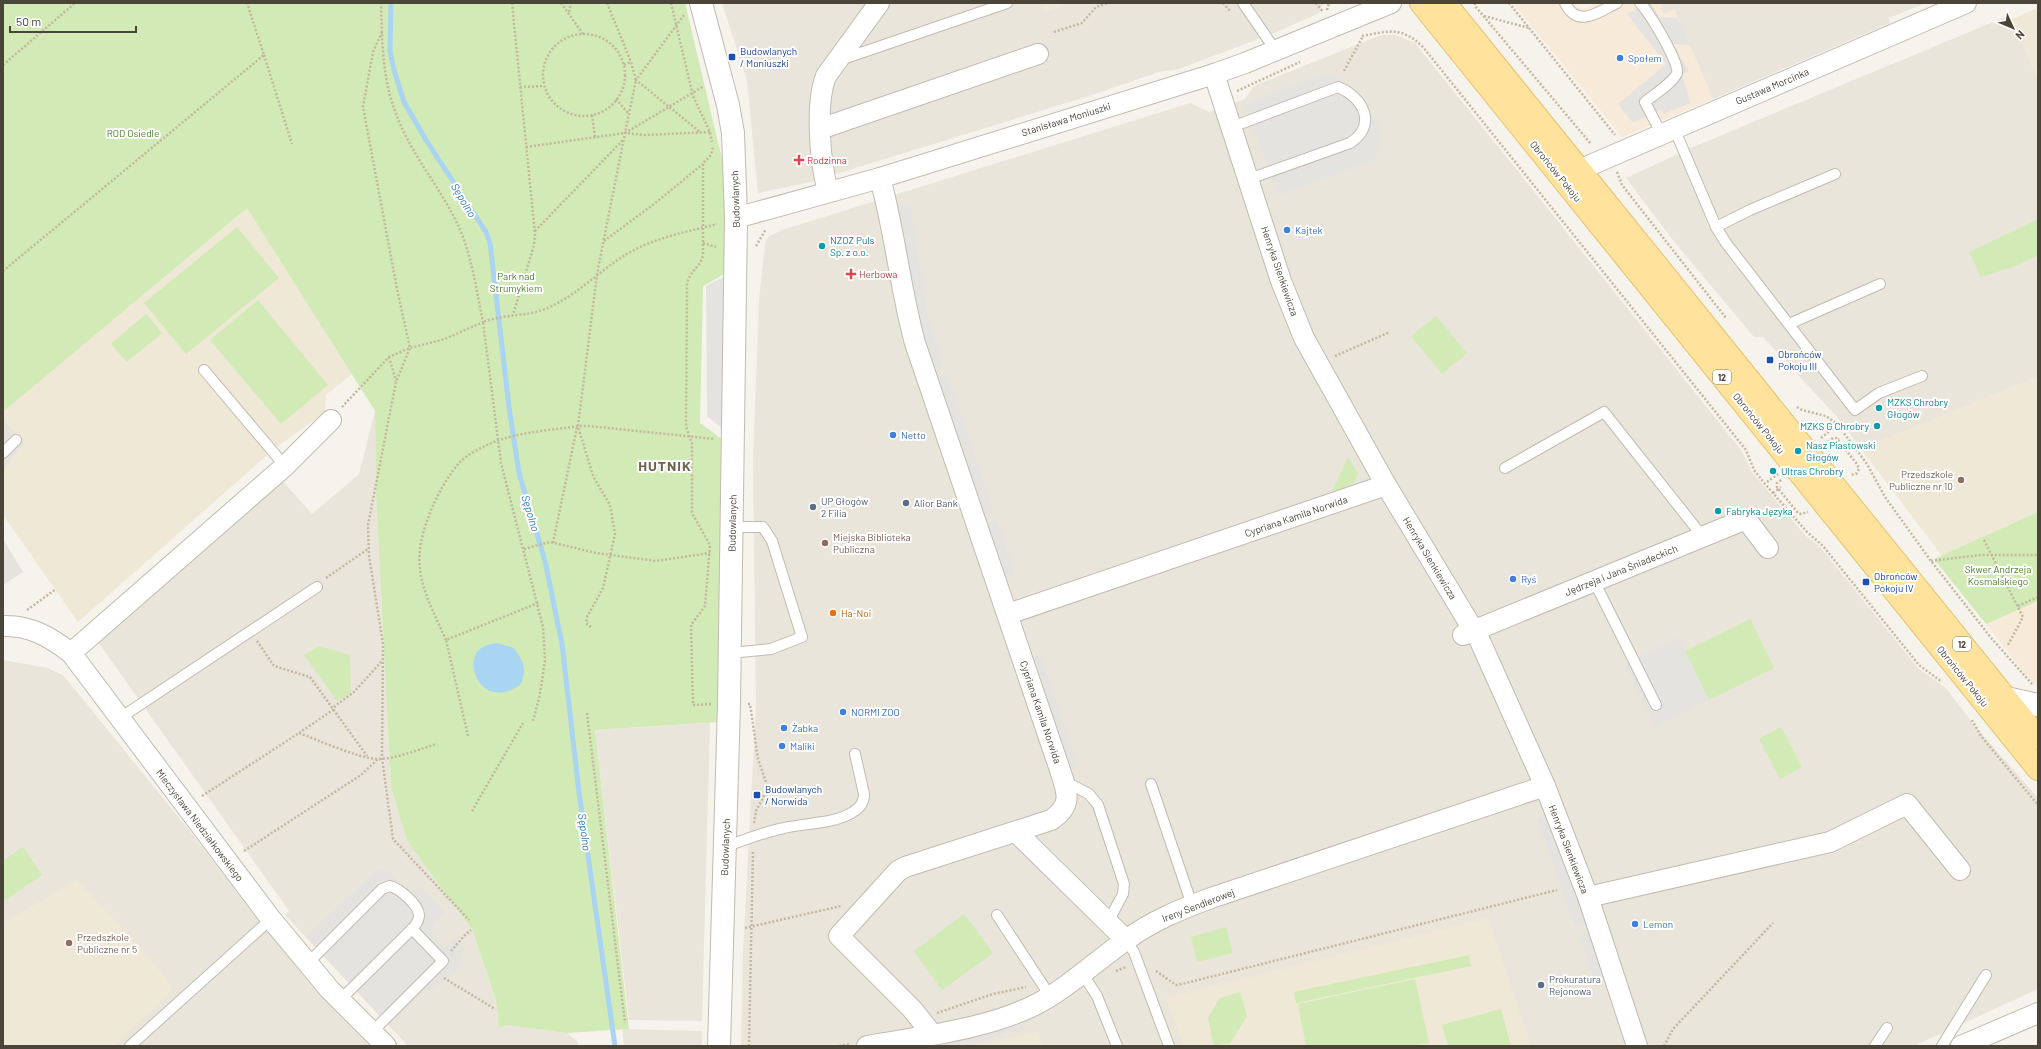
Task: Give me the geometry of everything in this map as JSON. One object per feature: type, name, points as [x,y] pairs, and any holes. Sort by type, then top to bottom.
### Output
[{"type":"main road","name":"Obrońców Pokoju","points":[[1421,3],[2034,740]]},
{"type":"main road","name":"Obrońców Pokoju","points":[[1445,3],[2006,698],[2034,740],[2038,769]]},
{"type":"street","points":[[828,191],[825,181],[820,129],[821,89],[826,76],[836,61],[879,3]]},
{"type":"street","name":"Stanisława Moniuszki","points":[[730,220],[828,191],[880,178],[1214,74],[1276,51],[1391,3]]},
{"type":"street","name":"Gustawa Morcinka","points":[[1579,170],[1966,3]]},
{"type":"street","name":"Budowlanych","points":[[693,9],[728,105],[733,133],[730,220],[732,527],[719,1046]]},
{"type":"street","points":[[820,129],[1038,54]]},
{"type":"street","name":"Henryka Sienkiewicza","points":[[1214,74],[1281,281],[1304,338],[1469,633],[1545,786],[1588,897],[1637,1046]]},
{"type":"street","points":[[880,178],[886,199],[907,316],[1008,614]]},
{"type":"street","points":[[71,653],[286,466],[331,420]]},
{"type":"street","name":"Cypriana Kamila Norwida","points":[[927,1028],[839,936],[891,877],[902,869],[1051,820],[1059,814],[1065,805],[1067,798],[1064,781],[1008,614],[1386,485]]},
{"type":"street","name":"Jędrzeja i Jana Śniadeckich","points":[[1469,633],[1746,519],[1768,548]]},
{"type":"street","name":"Mieczysława Niedziałkowskiego","points":[[3,626],[25,627],[42,633],[71,653],[271,919],[307,964],[340,1000],[386,1046]]},
{"type":"street","points":[[2006,698],[2038,705]]},
{"type":"street","name":"Ireny Sendlerowej","points":[[861,1044],[927,1028],[1004,1018],[1046,990],[1082,973],[1145,927],[1192,905],[1545,786]]},
{"type":"street","points":[[1588,897],[1830,842],[1907,804],[1960,870]]},
{"type":"street","points":[[1016,832],[1126,940]]},
{"type":"street","points":[[1961,1046],[2030,1016]]},
{"type":"lane","points":[[836,61],[1007,3]]},
{"type":"lane","points":[[1244,3],[1276,51]]},
{"type":"lane","points":[[1565,3],[1569,12],[1582,18],[1617,3]]},
{"type":"lane","points":[[1640,3],[1672,56],[1677,68],[1674,78],[1644,102],[1667,131],[1716,227],[1726,243],[1856,410],[1879,393],[1922,376]]},
{"type":"lane","points":[[1232,127],[1338,87],[1348,91],[1358,100],[1365,117],[1365,129],[1360,136],[1350,143],[1249,179]]},
{"type":"lane","points":[[1716,227],[1750,210],[1835,174]]},
{"type":"lane","points":[[1789,324],[1880,284]]},
{"type":"lane","points":[[204,370],[286,466]]},
{"type":"lane","points":[[1505,468],[1604,412],[1703,537]]},
{"type":"lane","points":[[3,453],[16,440]]},
{"type":"lane","points":[[730,653],[771,649],[802,637],[772,542],[763,527],[732,527]]},
{"type":"lane","points":[[1594,581],[1656,705]]},
{"type":"lane","points":[[120,718],[317,587]]},
{"type":"lane","points":[[725,847],[783,828],[840,817],[854,812],[864,800],[855,754]]},
{"type":"lane","points":[[1064,781],[1089,794],[1098,805],[1124,884],[1123,894],[1108,922]]},
{"type":"lane","points":[[1151,784],[1192,905]]},
{"type":"lane","points":[[307,964],[382,889],[390,886],[397,888],[417,909],[419,916],[417,923],[412,929],[340,1000]]},
{"type":"lane","points":[[997,915],[1046,990]]},
{"type":"lane","points":[[130,1046],[271,919]]},
{"type":"lane","points":[[372,1032],[444,960],[412,929]]},
{"type":"lane","points":[[1126,940],[1138,962],[1169,1046]]},
{"type":"lane","points":[[1082,973],[1097,996],[1117,1046]]},
{"type":"lane","points":[[1942,1046],[1986,975]]},
{"type":"lane","points":[[2030,1016],[2038,1001]]},
{"type":"lane","points":[[1875,1046],[1887,1028]]},
{"type":"path","points":[[3,65],[75,3]]},
{"type":"path","points":[[247,3],[292,144]]},
{"type":"path","points":[[381,3],[386,77],[393,106],[408,140],[460,231],[470,256],[483,322],[501,463],[543,627],[545,660],[533,721]]},
{"type":"path","points":[[512,3],[534,231],[534,245],[513,315]]},
{"type":"path","points":[[561,3],[583,34]]},
{"type":"path","points":[[569,13],[571,3]]},
{"type":"path","points":[[607,3],[631,62],[636,80],[701,132]]},
{"type":"path","points":[[604,241],[654,204],[703,163],[711,155],[713,148],[710,132],[693,93],[672,3]]},
{"type":"path","points":[[1054,32],[1082,23],[1096,7],[1108,3]]},
{"type":"path","points":[[1316,3],[1325,15]]},
{"type":"path","points":[[1475,3],[1475,6],[1483,16],[1589,144]]},
{"type":"path","points":[[1509,3],[1616,136],[1612,138]]},
{"type":"path","points":[[552,542],[578,426],[597,274],[636,80],[677,26],[693,9]]},
{"type":"path","points":[[1483,16],[1530,28]]},
{"type":"path","points":[[1356,38],[1387,31],[1400,32],[1412,36],[1424,47],[1746,450],[1754,470],[1807,532],[1823,546],[1920,665],[1947,686]]},
{"type":"path","points":[[382,32],[373,52],[363,107],[397,289],[410,348],[396,382],[370,515],[368,549],[382,632],[383,661],[380,758],[393,839],[469,920]]},
{"type":"path","points":[[583,34],[601,37],[611,44],[619,53],[624,65],[625,79],[621,92],[602,112],[592,115],[575,115],[562,110],[552,100],[544,86],[544,64],[549,53],[557,44],[568,37],[583,34]]},
{"type":"path","points":[[1344,71],[1363,36]]},
{"type":"path","points":[[3,271],[264,55]]},
{"type":"path","points":[[1246,87],[1302,61]]},
{"type":"path","points":[[624,65],[631,62]]},
{"type":"path","points":[[625,133],[710,83]]},
{"type":"path","points":[[520,87],[544,86]]},
{"type":"path","points":[[616,99],[629,115]]},
{"type":"path","points":[[592,115],[595,137]]},
{"type":"path","points":[[526,147],[625,133],[645,135],[715,132]]},
{"type":"path","points":[[534,231],[624,139]]},
{"type":"path","points":[[693,705],[691,624],[705,606],[710,553],[710,545],[692,513],[692,444],[686,426],[688,277],[702,262],[703,255],[703,163]]},
{"type":"path","points":[[1618,178],[1730,324]]},
{"type":"path","points":[[331,420],[389,357],[410,348],[445,339],[493,318],[533,313],[554,305],[597,274],[644,245],[730,220]]},
{"type":"path","points":[[1333,357],[1390,332]]},
{"type":"path","points":[[389,357],[396,382]]},
{"type":"path","points":[[1792,401],[1802,410],[1826,416],[1837,424],[1867,464],[1885,497],[1931,561],[1992,639],[2032,684],[2038,687]]},
{"type":"path","points":[[578,426],[593,476],[613,513],[615,534],[603,588],[587,617],[586,623],[591,627]]},
{"type":"path","points":[[468,736],[446,640],[425,592],[419,567],[420,549],[427,523],[438,498],[457,467],[474,452],[499,440],[578,426],[715,439]]},
{"type":"path","points":[[1818,441],[1832,428]]},
{"type":"path","points":[[1829,451],[1829,447],[1845,434]]},
{"type":"path","points":[[1822,446],[1832,438],[1836,438],[1859,467],[1858,472],[1854,475],[1847,473]]},
{"type":"path","points":[[1773,493],[1781,487]]},
{"type":"path","points":[[1984,540],[2023,617],[2008,645]]},
{"type":"path","points":[[524,550],[552,542],[611,556],[661,560],[715,552]]},
{"type":"path","points":[[317,587],[328,576],[368,549]]},
{"type":"path","points":[[1931,561],[1991,554],[2005,556],[2038,555]]},
{"type":"path","points":[[26,611],[56,589]]},
{"type":"path","points":[[2018,606],[2038,597]]},
{"type":"path","points":[[446,640],[538,603]]},
{"type":"path","points":[[250,631],[274,666],[310,677],[367,756]]},
{"type":"path","points":[[202,796],[333,710],[335,706],[354,692],[383,661]]},
{"type":"path","points":[[749,1046],[753,837],[756,811],[767,790],[768,784],[758,760],[750,704]]},
{"type":"path","points":[[587,713],[625,1023]]},
{"type":"path","points":[[1968,714],[1981,736],[2038,805]]},
{"type":"path","points":[[472,811],[523,723]]},
{"type":"path","points":[[299,733],[367,756],[380,758],[437,744]]},
{"type":"path","points":[[244,851],[361,775],[380,758]]},
{"type":"path","points":[[1102,959],[1111,969],[1116,971],[1138,962],[1145,964],[1176,985],[1557,890]]},
{"type":"path","points":[[745,928],[842,906]]},
{"type":"path","points":[[1664,1046],[1673,1029],[1773,923]]},
{"type":"path","points":[[444,960],[471,930]]},
{"type":"path","points":[[433,971],[495,1009]]},
{"type":"path","points":[[927,1028],[938,1013],[970,1001],[1011,990],[1046,990]]},
{"type":"path","points":[[839,1046],[861,1044]]},
{"type":"shaded area","points":[[722,3],[1323,3],[1319,13],[1279,31],[1179,69],[1159,72],[1086,97],[810,182],[758,193],[747,81]]},
{"type":"shaded area","points":[[1041,3],[1070,3],[1047,11]]},
{"type":"shaded area","points":[[1513,3],[1574,3],[1576,7],[1582,9],[1597,3],[1660,3],[1664,14],[1674,9],[1713,99],[1622,137]]},
{"type":"shaded area","points":[[1648,3],[1651,3],[1659,17],[1678,18],[1690,45],[1673,44],[1689,71],[1682,74],[1690,103],[1664,114],[1661,109],[1633,123],[1618,104],[1666,64],[1627,14]]},
{"type":"shaded area","points":[[1660,3],[1926,3],[1889,18],[1890,23],[1713,99],[1674,9],[1664,14]]},
{"type":"shaded area","points":[[2038,8],[2038,79],[2012,19]]},
{"type":"shaded area","points":[[2010,15],[2038,79],[2038,377],[1861,449],[1839,419],[1763,337],[1754,337],[1672,239],[1626,178],[1693,147]]},
{"type":"shaded area","points":[[1381,35],[1396,35],[1415,43],[1741,450],[1752,472],[1804,534],[1821,548],[1918,668],[1946,688],[1975,726],[2038,798],[2038,989],[1914,1046],[741,1046],[743,952],[756,705],[753,461],[759,300],[765,244],[768,237],[782,230],[1190,103],[1209,112],[1245,99],[1253,87],[1259,84]]},
{"type":"shaded area","points":[[1329,73],[1351,86],[1378,124],[1380,139],[1374,160],[1279,195],[1246,109],[1251,101]]},
{"type":"shaded area","points":[[910,204],[928,318],[943,366],[932,369],[916,318],[898,206]]},
{"type":"shaded area","points":[[247,208],[352,374],[326,395],[325,412],[273,450],[78,622],[3,515],[3,471],[25,443],[3,420],[3,412]]},
{"type":"shaded area","points":[[725,276],[724,430],[707,416],[706,286]]},
{"type":"shaded area","points":[[946,374],[993,510],[982,514],[935,378]]},
{"type":"shaded area","name":"Przedszkole Publiczne nr 10","points":[[2038,377],[2038,512],[1942,556],[1861,449]]},
{"type":"shaded area","points":[[375,411],[376,495],[391,787],[407,841],[472,929],[496,1000],[499,1029],[506,1025],[567,1033],[578,1042],[579,1046],[408,1046],[285,915],[289,911],[98,642],[282,480],[312,514],[359,474]]},
{"type":"shaded area","points":[[3,419],[25,443],[3,471]]},
{"type":"shaded area","points":[[997,520],[1015,574],[1003,578],[985,524]]},
{"type":"shaded area","points":[[3,539],[23,572],[3,585]]},
{"type":"shaded area","points":[[2038,601],[2038,685],[2036,685],[2030,680],[1986,624]]},
{"type":"shaded area","points":[[1678,637],[1709,700],[1656,727],[1625,664]]},
{"type":"shaded area","points":[[1040,655],[1077,766],[1065,770],[1028,659]]},
{"type":"shaded area","points":[[3,660],[48,668],[64,676],[193,835],[274,939],[376,1046],[3,1046]]},
{"type":"shaded area","points":[[710,723],[702,1021],[629,1020],[595,730]]},
{"type":"shaded area","points":[[1549,815],[1587,922],[1575,926],[1537,819]]},
{"type":"shaded area","points":[[376,870],[389,872],[409,895],[420,886],[445,912],[434,923],[432,929],[433,936],[444,948],[454,939],[464,950],[457,971],[433,989],[427,989],[389,1026],[306,937]]},
{"type":"shaded area","name":"Przedszkole Publiczne nr 5","points":[[77,880],[154,963],[173,989],[114,1046],[3,1046],[3,923]]},
{"type":"shaded area","points":[[1488,918],[1531,1046],[1184,1046],[1166,998]]},
{"type":"shaded area","points":[[1591,932],[1606,976],[1595,980],[1579,936]]},
{"type":"shaded area","points":[[1014,1021],[1026,1028],[992,1038],[951,1046],[895,1046]]},
{"type":"shaded area","points":[[622,1029],[702,1031],[702,1046],[624,1046]]},
{"type":"shaded area","points":[[1038,1032],[1042,1046],[969,1046],[976,1045]]},
{"type":"green space","name":"Park nad Strumykiem","points":[[3,3],[685,3],[723,163],[726,273],[703,286],[700,423],[726,442],[720,722],[595,730],[629,1029],[567,1033],[506,1025],[499,1029],[496,1000],[472,929],[407,841],[391,787],[376,495],[375,411],[247,208],[3,412]]},
{"type":"green space","points":[[2038,219],[2038,255],[2018,265],[1981,277],[1969,252]]},
{"type":"green space","points":[[237,227],[279,278],[186,354],[144,303]]},
{"type":"green space","points":[[258,300],[328,385],[281,424],[210,340]]},
{"type":"green space","points":[[146,314],[162,333],[127,362],[111,344]]},
{"type":"green space","points":[[1436,316],[1467,353],[1442,374],[1411,336]]},
{"type":"green space","points":[[1348,458],[1358,473],[1356,478],[1348,487],[1331,493]]},
{"type":"green space","name":"Skwer Andrzeja Kosmalskiego","points":[[2038,512],[2038,601],[1986,624],[1934,559]]},
{"type":"green space","points":[[1750,619],[1774,668],[1709,700],[1685,651]]},
{"type":"green space","points":[[319,646],[350,655],[351,693],[337,701],[304,655]]},
{"type":"green space","points":[[1781,727],[1802,767],[1780,779],[1759,739]]},
{"type":"green space","points":[[23,847],[42,875],[5,900],[3,898],[3,861]]},
{"type":"green space","points":[[964,914],[993,953],[942,990],[914,951]]},
{"type":"green space","points":[[1226,927],[1233,953],[1197,962],[1191,937]]},
{"type":"green space","points":[[1469,955],[1471,966],[1296,1003],[1294,992]]},
{"type":"green space","points":[[1415,979],[1429,1043],[1413,1046],[1306,1046],[1298,1004]]},
{"type":"green space","points":[[1240,992],[1247,1016],[1230,1043],[1214,1046],[1208,1018],[1220,998]]},
{"type":"green space","points":[[1501,1009],[1511,1046],[1448,1046],[1442,1025]]},
{"type":"water","points":[[497,643],[514,648],[522,661],[524,675],[520,685],[506,691],[495,692],[486,689],[479,682],[475,673],[474,664],[475,656],[480,649]]},
{"type":"waterway","name":"Sępolno","points":[[391,3],[390,51],[404,102],[426,140],[486,232],[490,243],[509,407],[519,473],[545,561],[562,644],[579,792],[615,1046]]},
{"type":"place","name":"Budowlanych / Moniuszki","points":[[732,57]]},
{"type":"place","name":"Społem","points":[[1620,58]]},
{"type":"place","name":"Rodzinna","points":[[799,160]]},
{"type":"place","name":"Kajtek","points":[[1287,230]]},
{"type":"place","name":"NZOZ Puls Sp. z o.o.","points":[[822,246]]},
{"type":"place","name":"Herbowa","points":[[851,274]]},
{"type":"place","name":"Obrońców Pokoju III","points":[[1770,360]]},
{"type":"place","name":"MZKS Chrobry Głogów","points":[[1879,408]]},
{"type":"place","name":"MZKS G Chrobry","points":[[1877,426]]},
{"type":"place","name":"Netto","points":[[893,435]]},
{"type":"place","name":"Nasz Piastowski Głogów","points":[[1798,451]]},
{"type":"place","name":"Ultras Chrobry","points":[[1773,471]]},
{"type":"place","name":"Przedszkole Publiczne nr 10","points":[[1961,480]]},
{"type":"place","name":"Alior Bank","points":[[906,503]]},
{"type":"place","name":"UP Głogów 2 Filia","points":[[813,507]]},
{"type":"place","name":"Fabryka Języka","points":[[1718,511]]},
{"type":"place","name":"Miejska Biblioteka Publiczna","points":[[825,543]]},
{"type":"place","name":"Ryś","points":[[1513,579]]},
{"type":"place","name":"Obrońców Pokoju IV","points":[[1866,582]]},
{"type":"place","name":"Ha-Noi","points":[[833,613]]},
{"type":"place","name":"NORMI ZOO","points":[[843,712]]},
{"type":"place","name":"Żabka","points":[[784,728]]},
{"type":"place","name":"Maliki","points":[[782,746]]},
{"type":"place","name":"Budowlanych / Norwida","points":[[757,795]]},
{"type":"place","name":"Lemon","points":[[1635,924]]},
{"type":"place","name":"Przedszkole Publiczne nr 5","points":[[69,943]]},
{"type":"place","name":"Prokuratura Rejonowa","points":[[1541,985]]},
{"type":"district","name":"HUTNIK","points":[[665,465]]},
{"type":"park label","name":"ROD Osiedle","points":[[133,133]]}]
